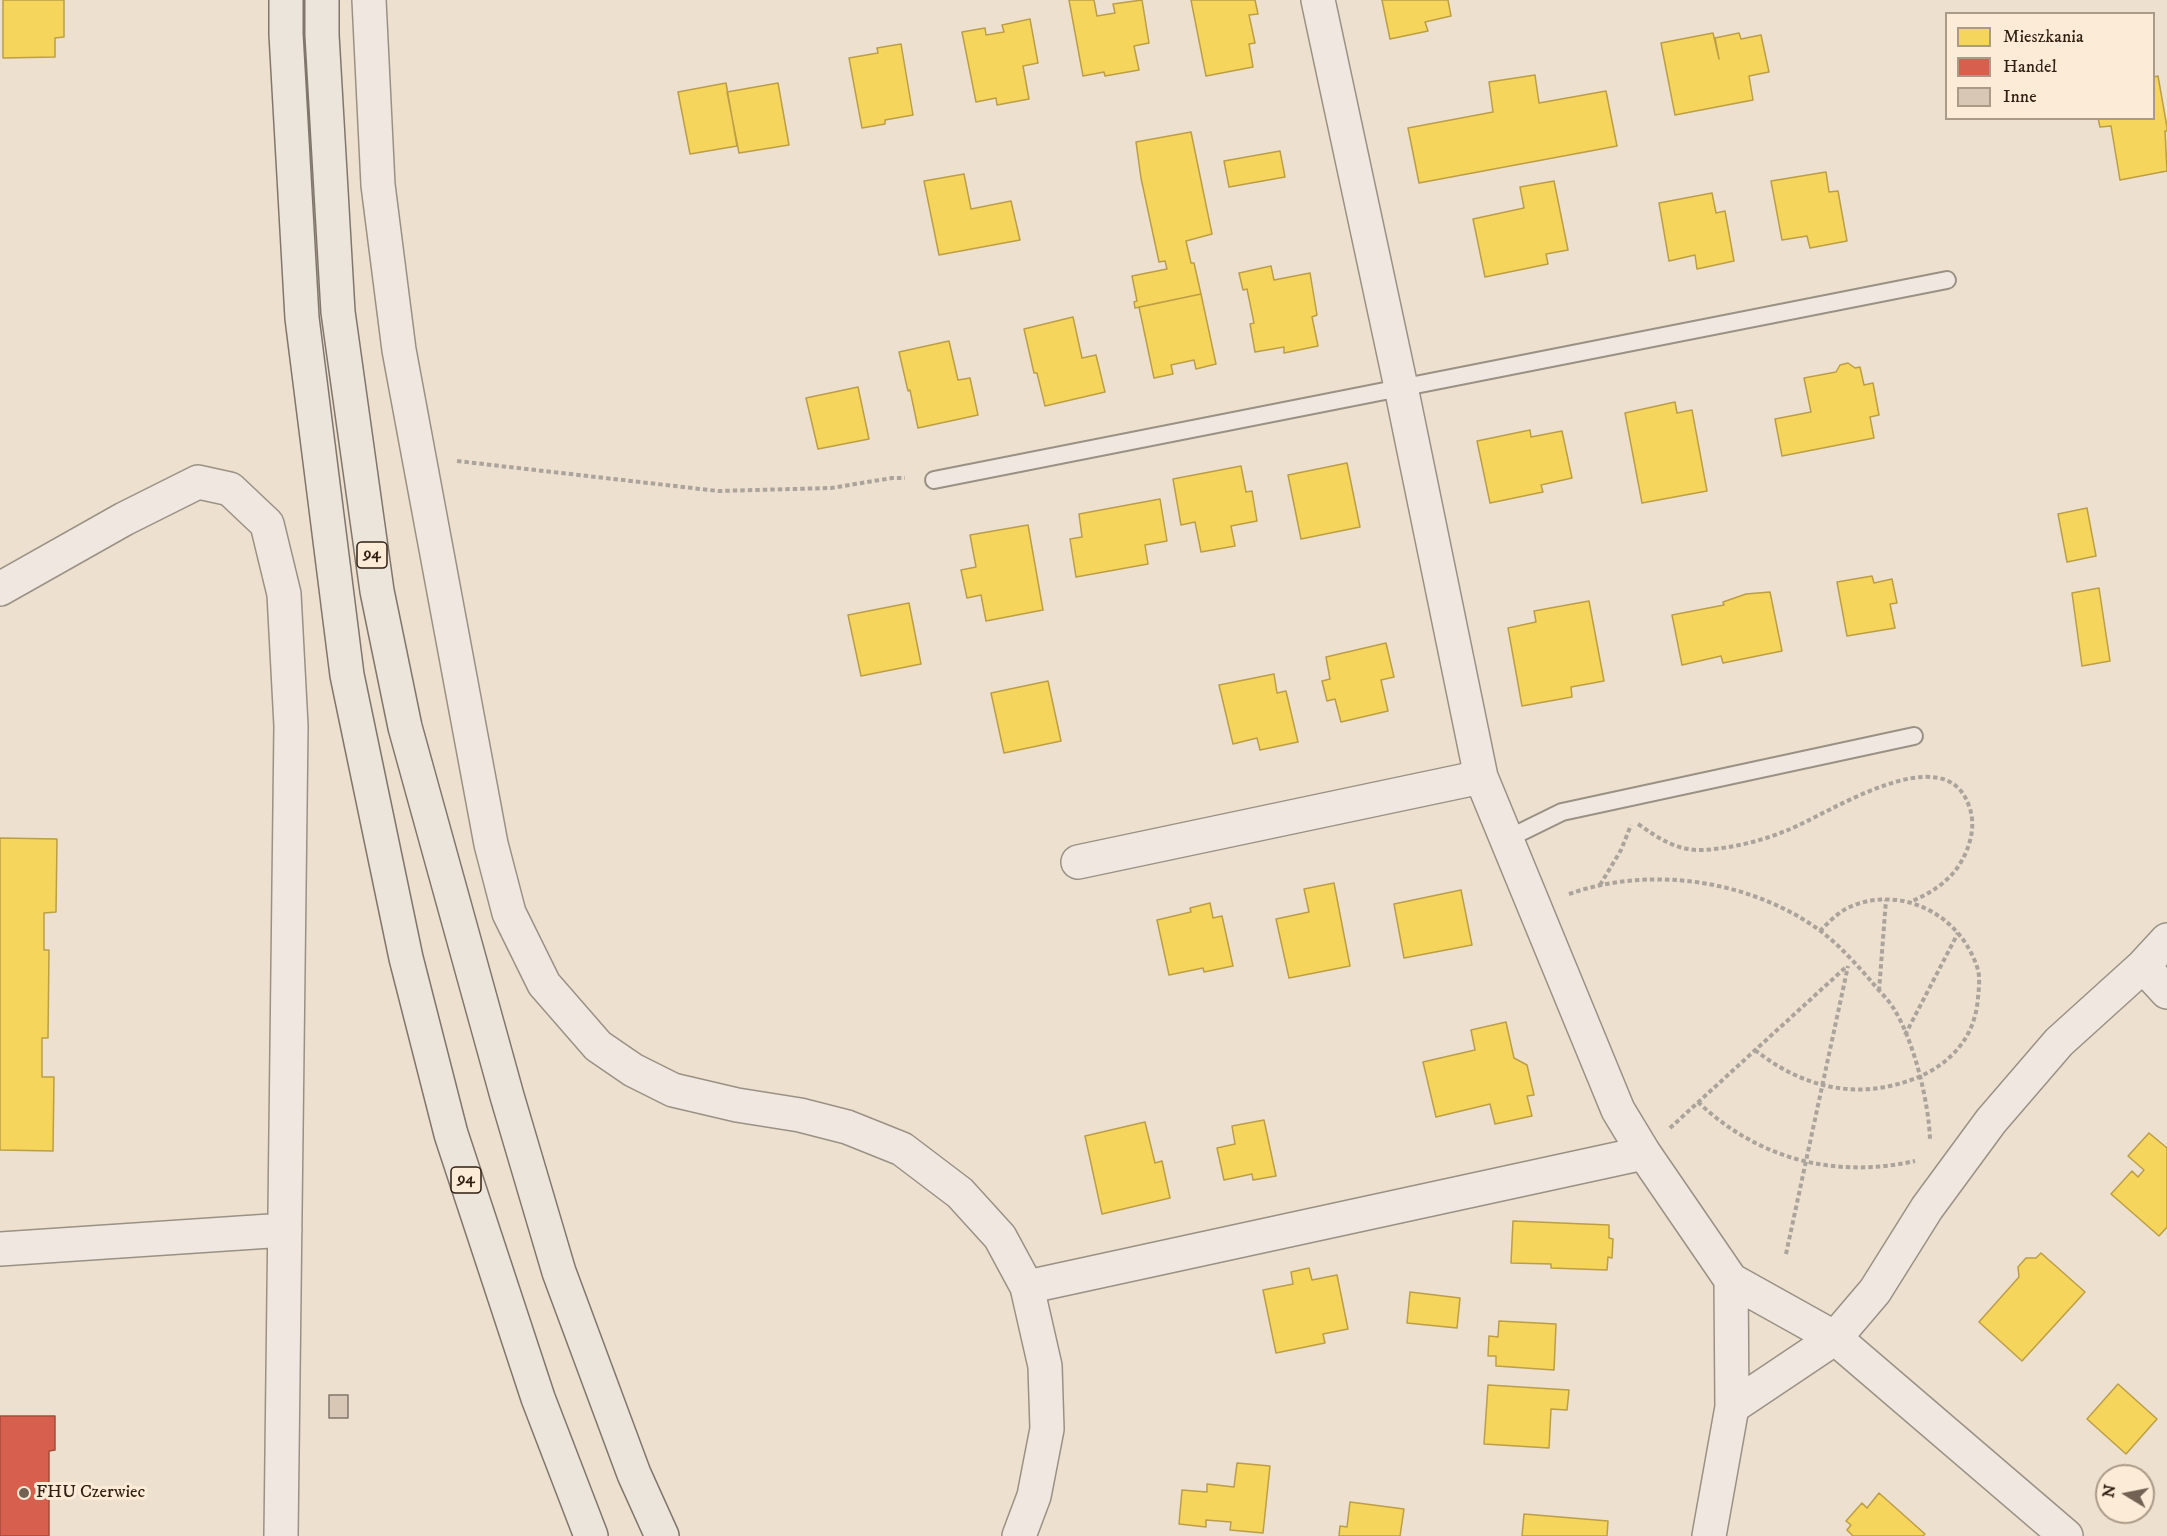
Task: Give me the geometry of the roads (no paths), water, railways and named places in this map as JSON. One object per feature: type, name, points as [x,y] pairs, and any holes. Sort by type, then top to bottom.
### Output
[{"type":"main road","name":"94","points":[[286,0],[286,46],[303,318],[347,675],[406,958],[451,1134],[538,1398],[591,1536]]},
{"type":"main road","name":"94","points":[[322,0],[321,35],[338,312],[377,591],[405,727],[504,1084],[559,1272],[634,1474],[662,1536]]},
{"type":"street","points":[[369,0],[378,185],[401,362],[491,844],[509,913],[544,984],[598,1046],[633,1070],[673,1090],[737,1105],[800,1115],[847,1127],[902,1149],[960,1193],[1000,1237],[1027,1287],[1045,1366],[1047,1429],[1034,1496],[1018,1536]]},
{"type":"street","points":[[1318,0],[1481,777],[1618,1110],[1655,1143],[1731,1280],[1732,1407],[1709,1536]]},
{"type":"street","points":[[0,589],[124,519],[198,482],[230,489],[267,524],[284,594],[291,726],[281,1536]]},
{"type":"street","points":[[1078,862],[1481,777]]},
{"type":"street","points":[[1732,1407],[1835,1338],[1875,1291],[1927,1208],[1991,1120],[2059,1042],[2143,966],[2167,940]]},
{"type":"street","points":[[2143,966],[2167,992]]},
{"type":"street","points":[[1027,1287],[1655,1143]]},
{"type":"street","points":[[0,1249],[285,1230]]},
{"type":"street","points":[[1731,1280],[1835,1338],[2066,1536]]},
{"type":"lane","points":[[934,480],[1947,280]]},
{"type":"lane","points":[[1507,839],[1562,812],[1914,736]]},
{"type":"place","name":"FHU Czerwiec","points":[[24,1493]]}]
